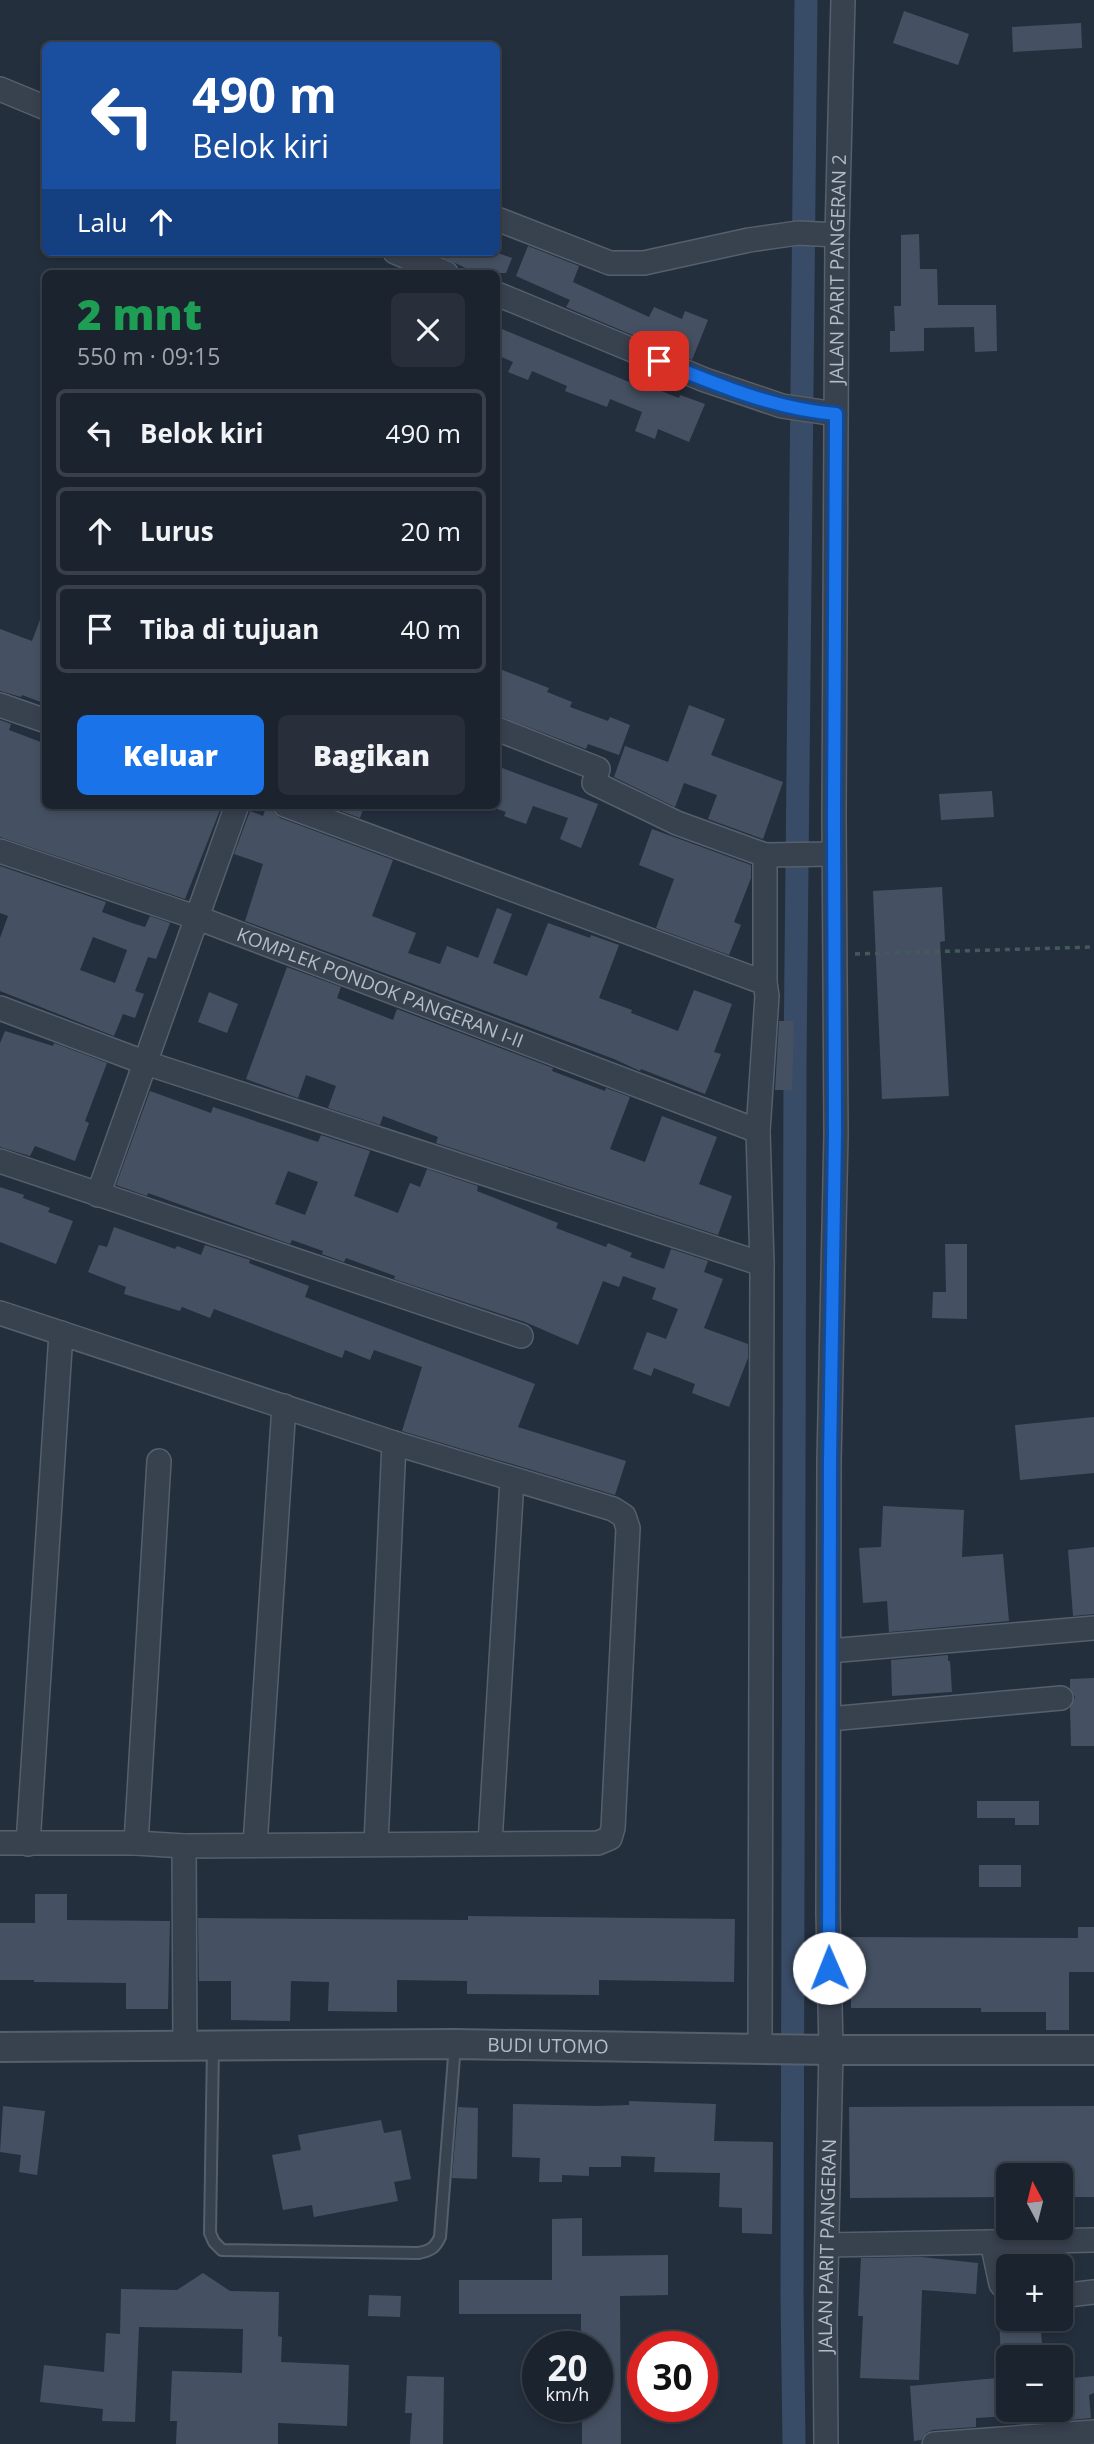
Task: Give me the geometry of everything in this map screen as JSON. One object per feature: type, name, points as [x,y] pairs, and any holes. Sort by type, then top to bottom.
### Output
[{"type":"street","name":"JALAN PARIT PANGERAN 2","points":[[823,2050],[828,1913],[835,1134],[835,955],[829,854],[827,414],[830,235],[842,0]]},
{"type":"street","points":[[0,89],[42,106]]},
{"type":"street","points":[[500,220],[610,263],[644,262],[749,240],[798,233],[830,235]]},
{"type":"street","points":[[405,256],[439,270]]},
{"type":"street","points":[[500,295],[705,380],[782,406],[827,414]]},
{"type":"street","points":[[0,705],[42,720]]},
{"type":"street","points":[[500,730],[597,769],[594,783],[677,822],[771,855],[829,854]]},
{"type":"street","points":[[99,1195],[236,809]]},
{"type":"street","points":[[296,809],[765,983]]},
{"type":"street","name":"KOMPLEK PONDOK PANGERAN I-II","points":[[0,851],[198,918],[758,1131]]},
{"type":"street","points":[[770,2048],[762,1264],[758,1131],[767,996],[765,983],[771,855]]},
{"type":"street","points":[[0,1008],[146,1063],[762,1264]]},
{"type":"street","points":[[0,1161],[521,1336]]},
{"type":"street","points":[[0,1313],[394,1443],[613,1510],[624,1517],[628,1528],[613,1828],[610,1838],[598,1843],[184,1846],[136,1843],[0,1843]]},
{"type":"street","points":[[28,1844],[61,1333]]},
{"type":"street","points":[[255,1845],[284,1406]]},
{"type":"street","points":[[376,1844],[394,1443]]},
{"type":"street","points":[[136,1843],[159,1461]]},
{"type":"street","points":[[490,1843],[512,1480]]},
{"type":"street","points":[[829,1651],[1094,1628]]},
{"type":"street","points":[[829,1719],[1060,1698]]},
{"type":"street","points":[[184,1846],[185,2046]]},
{"type":"street","name":"BUDI UTOMO","points":[[0,2047],[455,2044],[823,2050],[1094,2049]]},
{"type":"street","name":"JALAN PARIT PANGERAN","points":[[823,2050],[827,2245],[826,2444]]},
{"type":"street","points":[[827,2245],[1094,2240]]},
{"type":"street","points":[[992,2242],[996,2261]]},
{"type":"street","points":[[1073,2294],[1094,2292]]},
{"type":"street","points":[[934,2444],[1094,2432]]},
{"type":"lane","points":[[213,2045],[210,2233],[214,2242],[222,2250],[418,2253],[436,2246],[440,2237],[455,2044]]},
{"type":"path","points":[[835,955],[1094,947]]},
{"type":"building","points":[[904,11],[969,34],[958,65],[893,43]]},
{"type":"building","points":[[1081,23],[1082,48],[1013,52],[1012,27]]},
{"type":"building","points":[[919,234],[920,269],[937,269],[938,305],[996,305],[997,351],[975,352],[974,327],[924,328],[924,351],[890,352],[890,331],[895,331],[894,306],[901,306],[901,235]]},
{"type":"building","points":[[528,246],[579,266],[573,282],[649,317],[654,307],[682,319],[685,311],[708,320],[692,360],[566,307],[570,300],[516,276]]},
{"type":"building","points":[[500,254],[512,258],[506,273],[500,273],[500,270],[470,270],[440,256],[500,256]]},
{"type":"building","points":[[500,328],[629,382],[631,379],[679,398],[680,395],[705,404],[689,442],[658,429],[655,439],[635,431],[642,412],[610,399],[607,407],[565,391],[567,386],[532,371],[528,380],[508,372],[513,362],[500,356]]},
{"type":"building","points":[[42,614],[42,702],[0,691],[0,629],[32,641]]},
{"type":"building","points":[[500,669],[549,688],[547,692],[572,702],[570,707],[608,721],[610,717],[630,725],[619,755],[588,744],[586,749],[500,716]]},
{"type":"building","points":[[689,705],[725,719],[711,755],[783,782],[763,839],[708,819],[717,795],[684,783],[675,807],[614,777],[625,746],[668,762]]},
{"type":"building","points":[[0,720],[11,724],[9,730],[42,742],[42,809],[220,809],[185,899],[0,837]]},
{"type":"building","points":[[500,767],[598,804],[581,848],[560,839],[568,818],[533,806],[526,824],[504,816],[506,812],[497,809],[500,809]]},
{"type":"building","points":[[992,791],[994,817],[941,820],[939,794]]},
{"type":"building","points":[[266,809],[272,809],[280,818],[393,860],[372,916],[416,933],[408,953],[440,964],[447,946],[478,958],[497,908],[512,914],[493,963],[527,976],[548,923],[619,945],[599,998],[632,1010],[631,1013],[678,1031],[694,990],[732,1004],[714,1052],[721,1054],[705,1094],[245,921],[263,864],[234,854],[250,811],[263,816]]},
{"type":"building","points":[[336,809],[363,809],[360,818]]},
{"type":"building","points":[[652,829],[751,865],[751,878],[734,922],[741,925],[729,955],[656,928],[674,879],[639,865]]},
{"type":"building","points":[[0,866],[106,902],[102,912],[132,923],[145,927],[150,916],[170,923],[156,959],[148,957],[135,991],[144,994],[135,1018],[123,1014],[114,1036],[0,991],[0,938],[8,916],[0,913]],"holes":[[[93,937],[127,950],[115,983],[80,970]]]},
{"type":"building","points":[[942,887],[945,941],[940,942],[949,1096],[882,1099],[873,891]]},
{"type":"building","points":[[287,967],[341,987],[337,998],[393,1020],[397,1009],[553,1068],[552,1071],[605,1091],[606,1088],[630,1097],[610,1149],[645,1162],[662,1116],[717,1137],[699,1184],[732,1196],[718,1235],[436,1143],[438,1137],[383,1116],[380,1125],[328,1108],[336,1086],[306,1075],[298,1098],[246,1079]]},
{"type":"building","points":[[209,992],[238,1004],[227,1033],[198,1022]]},
{"type":"building","points":[[779,1021],[794,1021],[792,1090],[775,1090]]},
{"type":"building","points":[[5,1031],[53,1046],[54,1043],[107,1063],[85,1121],[89,1123],[75,1161],[35,1146],[30,1156],[0,1147],[0,1043]]},
{"type":"building","points":[[150,1091],[211,1113],[213,1107],[318,1142],[321,1135],[370,1151],[354,1196],[398,1213],[410,1183],[420,1187],[427,1169],[478,1186],[477,1191],[558,1223],[556,1228],[606,1247],[608,1243],[632,1253],[630,1257],[664,1269],[671,1249],[708,1261],[704,1272],[723,1279],[704,1328],[748,1344],[748,1358],[729,1407],[692,1393],[695,1384],[654,1368],[651,1376],[633,1369],[647,1332],[666,1339],[678,1309],[652,1299],[656,1288],[623,1276],[619,1287],[603,1281],[578,1345],[525,1322],[394,1279],[395,1276],[346,1258],[344,1262],[292,1240],[290,1244],[148,1193],[147,1196],[116,1185]],"holes":[[[288,1171],[318,1182],[305,1215],[275,1204]]]},
{"type":"building","points":[[0,1187],[24,1195],[23,1198],[50,1208],[48,1212],[73,1221],[56,1264],[0,1242]]},
{"type":"building","points":[[114,1227],[175,1249],[177,1246],[201,1255],[205,1245],[250,1260],[249,1263],[309,1286],[305,1297],[535,1384],[518,1427],[626,1461],[615,1495],[402,1431],[422,1367],[374,1350],[370,1360],[345,1350],[342,1358],[214,1309],[210,1318],[182,1307],[180,1311],[124,1294],[126,1287],[88,1272],[99,1245],[107,1247]]},
{"type":"building","points":[[945,1244],[967,1244],[967,1319],[932,1318],[933,1292],[946,1292]]},
{"type":"building","points":[[1094,1417],[1094,1473],[1020,1480],[1015,1425]]},
{"type":"building","points":[[883,1506],[964,1510],[962,1557],[1003,1554],[1009,1621],[889,1632],[887,1601],[863,1603],[859,1548],[881,1547]]},
{"type":"building","points":[[1094,1547],[1094,1614],[1073,1616],[1068,1550]]},
{"type":"building","points":[[948,1655],[952,1692],[892,1696],[891,1660]]},
{"type":"building","points":[[1094,1678],[1094,1746],[1071,1746],[1070,1708],[1075,1697],[1070,1688],[1070,1679]]},
{"type":"building","points":[[977,1801],[1039,1801],[1039,1825],[1015,1825],[1015,1818],[977,1818]]},
{"type":"building","points":[[979,1865],[1021,1865],[1021,1887],[979,1887]]},
{"type":"building","points":[[35,1894],[67,1894],[67,1920],[170,1921],[168,2009],[126,2009],[126,1983],[0,1980],[0,1923],[35,1923]]},
{"type":"building","points":[[468,1916],[735,1919],[734,1982],[599,1980],[599,1995],[467,1994],[467,1981],[397,1980],[397,2012],[328,2011],[329,1982],[291,1981],[290,2021],[231,2020],[231,1981],[199,1981],[198,1918],[468,1920]]},
{"type":"building","points":[[1078,1927],[1094,1927],[1094,1972],[1069,1972],[1069,2030],[1046,2030],[1046,2012],[981,2012],[981,2008],[851,2008],[851,1937],[1078,1938]]},
{"type":"building","points":[[629,2101],[716,2104],[714,2141],[773,2142],[772,2234],[742,2233],[742,2208],[719,2207],[720,2173],[654,2172],[655,2157],[621,2156],[621,2167],[589,2167],[589,2176],[562,2175],[562,2182],[539,2182],[540,2158],[512,2157],[513,2104],[598,2106],[629,2105]]},
{"type":"building","points":[[3,2106],[45,2111],[37,2175],[19,2172],[21,2155],[0,2152]]},
{"type":"building","points":[[1094,2106],[1094,2197],[1073,2197],[1073,2163],[996,2163],[996,2197],[850,2198],[849,2107]]},
{"type":"building","points":[[458,2107],[478,2108],[477,2179],[452,2178]]},
{"type":"building","points":[[381,2120],[384,2133],[401,2130],[411,2179],[394,2182],[398,2201],[314,2217],[312,2205],[283,2210],[272,2155],[301,2150],[298,2135]]},
{"type":"building","points":[[582,2218],[582,2256],[668,2255],[668,2295],[620,2296],[621,2444],[582,2444],[582,2422],[613,2422],[613,2331],[581,2331],[581,2314],[459,2314],[459,2280],[552,2280],[552,2219]]},
{"type":"building","points":[[921,2257],[978,2263],[976,2294],[922,2290],[919,2380],[860,2378],[863,2316],[858,2316],[861,2258]]},
{"type":"building","points":[[203,2273],[230,2291],[279,2292],[278,2336],[282,2337],[281,2362],[349,2365],[347,2426],[278,2423],[278,2444],[176,2444],[177,2421],[170,2421],[172,2371],[242,2373],[243,2329],[139,2327],[135,2422],[102,2421],[103,2409],[40,2402],[44,2365],[104,2372],[106,2333],[120,2334],[121,2289],[177,2290]]},
{"type":"building","points":[[369,2295],[401,2296],[400,2317],[368,2316]]},
{"type":"building","points":[[1000,2331],[1041,2331],[1042,2345],[1000,2345]]},
{"type":"building","points":[[407,2376],[444,2377],[443,2444],[410,2444],[412,2413],[405,2413]]},
{"type":"building","points":[[1094,2376],[1094,2393],[1089,2395],[1091,2418],[1073,2420],[1073,2378]]},
{"type":"building","points":[[996,2378],[996,2417],[976,2418],[976,2427],[932,2430],[921,2440],[914,2441],[910,2386]]},
{"type":"waterway","points":[[794,2444],[792,2295],[795,1061],[806,0]]},
{"type":"route","points":[[659,361],[782,406],[836,414],[835,1134],[830,1461],[829,1968]]}]
